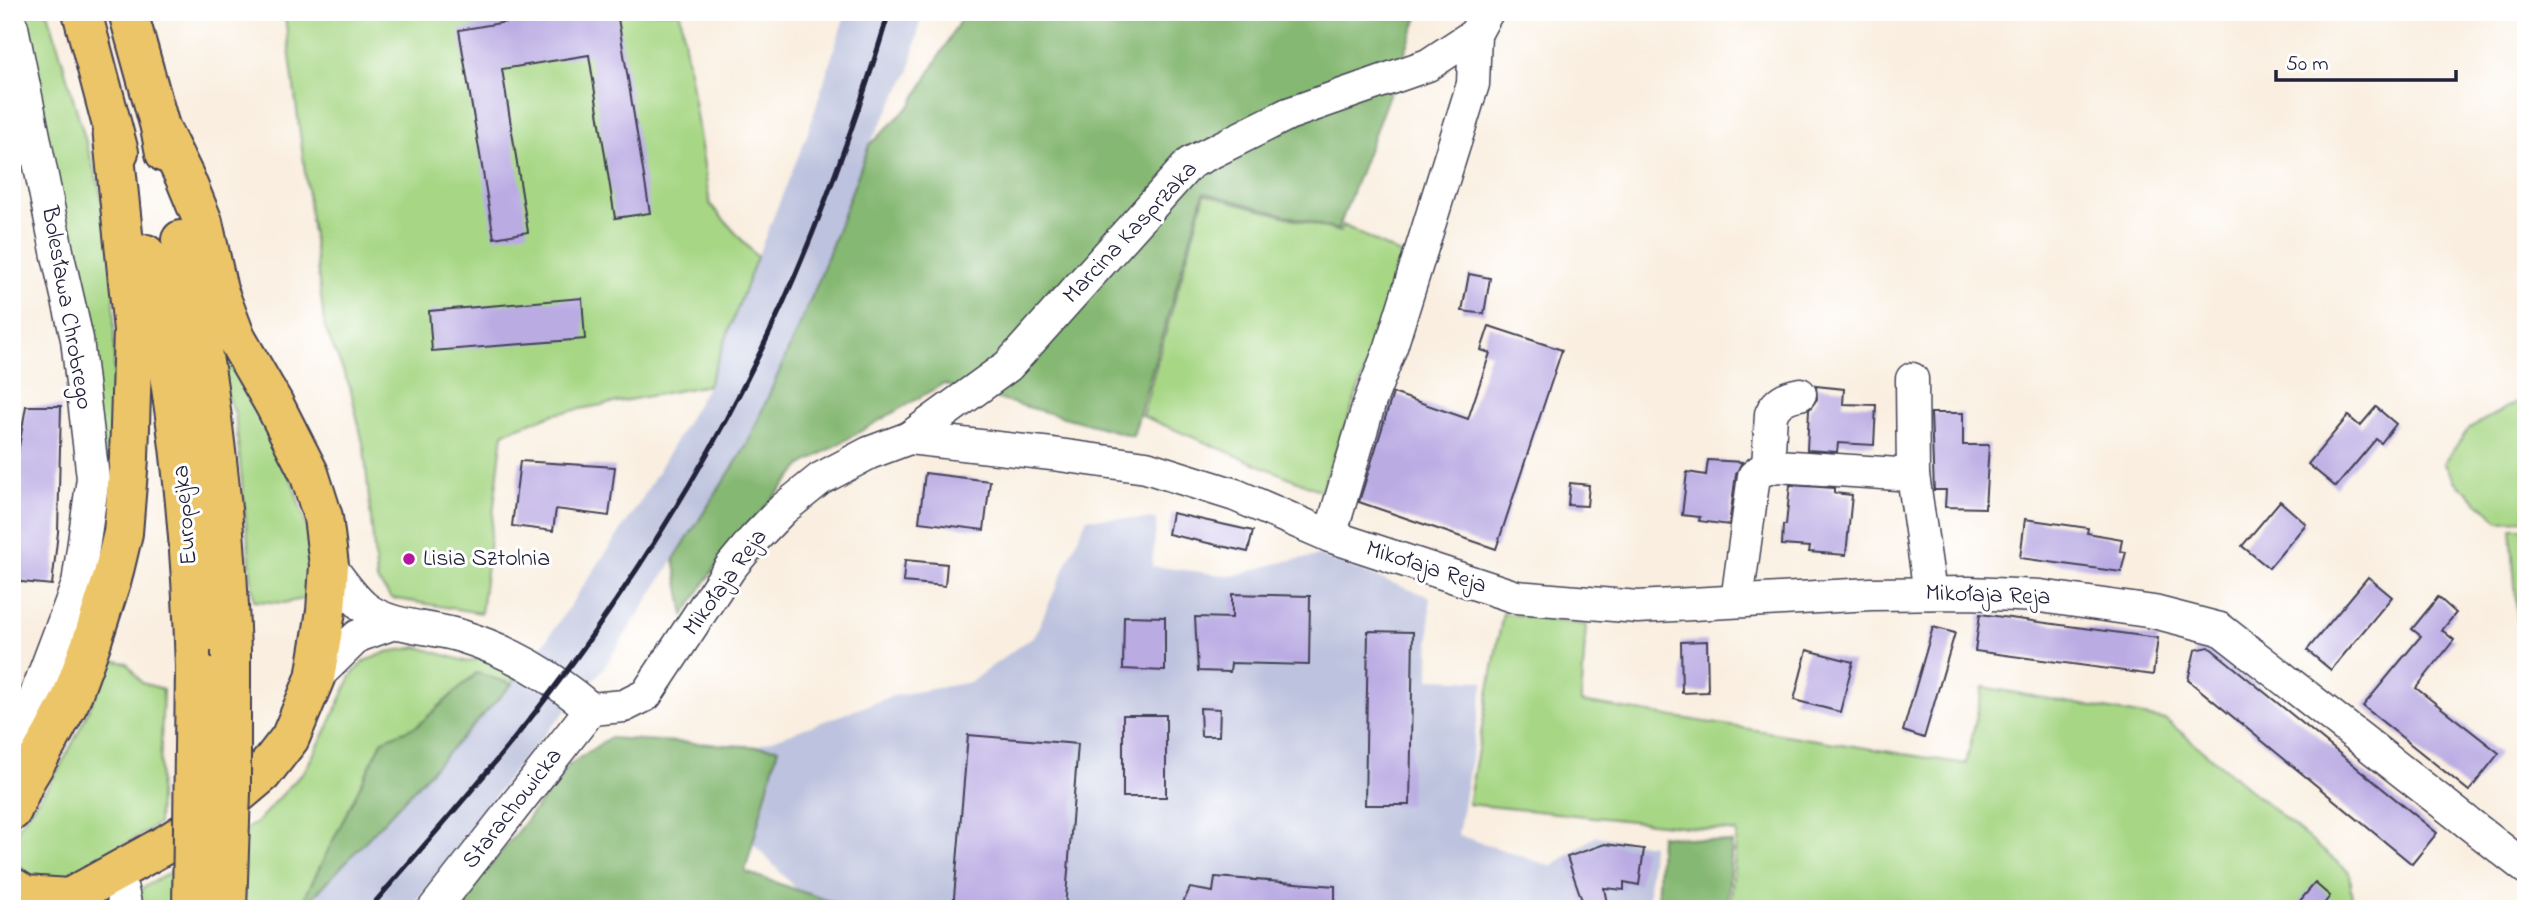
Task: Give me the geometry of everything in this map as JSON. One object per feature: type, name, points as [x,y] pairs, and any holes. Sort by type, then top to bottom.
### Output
[{"type":"main road","points":[[16,783],[70,701],[92,644],[123,533],[129,458],[133,330],[112,128],[82,12]]},
{"type":"main road","points":[[12,887],[25,895],[59,903],[170,842],[218,811],[262,775],[290,738],[315,678],[326,611],[329,565],[323,517],[309,473],[236,338],[218,290],[203,222],[160,127],[128,12]]},
{"type":"main road","name":"Europejka","points":[[160,127],[209,398],[224,531],[231,650],[231,792],[227,909]]},
{"type":"main road","name":"Europejka","points":[[112,128],[153,283],[172,391],[190,550],[195,668],[192,909]]},
{"type":"street","name":"Marcina Kasprzaka","points":[[909,438],[1008,366],[1191,163],[1288,114],[1428,65],[1481,23]]},
{"type":"street","points":[[1330,536],[1370,401],[1391,347],[1472,85],[1481,23]]},
{"type":"street","name":"Bolesława Chrobrego","points":[[12,27],[77,340],[93,478],[78,584],[24,727],[16,783]]},
{"type":"street","points":[[1912,379],[1913,474],[1930,593]]},
{"type":"street","points":[[1768,468],[1771,414],[1782,400],[1800,394]]},
{"type":"street","name":"Mikołaja Reja","points":[[592,709],[624,706],[646,695],[730,568],[783,509],[820,479],[869,453],[909,438],[1052,453],[1146,467],[1235,495],[1330,536],[1516,597],[1638,607],[1930,593],[2040,596],[2154,612],[2220,629],[2526,868]]},
{"type":"street","points":[[1737,601],[1754,476],[1777,466],[1913,474]]},
{"type":"street","points":[[329,565],[365,607],[394,623]]},
{"type":"street","points":[[315,678],[358,636],[394,623],[411,624],[488,645],[547,674],[592,709]]},
{"type":"street","name":"Starachowicka","points":[[434,909],[592,709]]},
{"type":"street","points":[[113,872],[124,897],[125,904],[121,909]]},
{"type":"shaded area","points":[[846,12],[922,12],[910,71],[869,145],[817,285],[747,445],[604,668],[521,761],[411,909],[302,909],[512,684],[547,639],[639,504],[708,385],[807,135]]},
{"type":"shaded area","points":[[1087,518],[1157,519],[1152,566],[1232,576],[1286,561],[1319,556],[1430,597],[1429,679],[1484,681],[1458,835],[1551,866],[1596,836],[1652,845],[1648,909],[821,909],[812,906],[749,839],[753,747],[893,696],[970,682],[1035,635]]},
{"type":"green space","points":[[18,12],[48,12],[98,183],[114,253],[114,466],[98,468],[61,236]]},
{"type":"green space","points":[[375,12],[680,12],[710,204],[757,257],[708,385],[554,414],[503,433],[481,613],[391,598],[377,580],[364,448],[350,387],[325,328],[285,17]]},
{"type":"green space","points":[[965,12],[1420,12],[1338,230],[1204,192],[1133,436],[943,384],[802,465],[723,555],[684,615],[674,559],[747,445],[817,285],[869,145],[911,105]]},
{"type":"green space","points":[[1205,194],[1340,232],[1343,225],[1402,255],[1374,347],[1321,491],[1142,416]]},
{"type":"green space","points":[[215,319],[293,484],[307,528],[312,597],[284,603],[254,601],[235,413],[226,394]]},
{"type":"green space","points":[[2526,397],[2526,520],[2499,521],[2455,481],[2444,463],[2469,428]]},
{"type":"green space","points":[[2511,528],[2526,528],[2526,745]]},
{"type":"green space","points":[[1503,613],[1586,625],[1581,702],[1966,764],[1983,687],[2166,720],[2349,872],[2353,909],[1730,909],[1737,832],[1468,804]]},
{"type":"green space","points":[[418,647],[468,662],[481,658],[518,675],[512,684],[476,673],[417,726],[383,740],[299,909],[140,909],[141,889],[256,823],[305,770],[351,676],[363,662],[387,652]]},
{"type":"green space","points":[[111,660],[127,663],[142,683],[163,689],[158,824],[68,879],[36,881],[14,856],[14,836],[20,823],[60,767]]},
{"type":"green space","points":[[477,673],[512,684],[302,909],[299,909],[383,740],[417,726]]},
{"type":"green space","points":[[609,738],[778,748],[745,872],[852,909],[457,909],[569,765]]},
{"type":"green space","points":[[1660,835],[1732,843],[1727,909],[1657,909]]},
{"type":"building","points":[[566,12],[617,12],[650,213],[615,218],[589,55],[502,69],[528,232],[494,238],[459,30]]},
{"type":"building","points":[[1469,274],[1490,278],[1484,314],[1462,311]]},
{"type":"building","points":[[582,298],[585,339],[432,351],[429,311]]},
{"type":"building","points":[[1489,326],[1562,350],[1496,549],[1359,502],[1393,393],[1468,419],[1490,353],[1481,350]]},
{"type":"building","points":[[1816,386],[1844,389],[1843,404],[1876,405],[1874,445],[1838,443],[1837,452],[1807,450],[1809,410],[1817,399]]},
{"type":"building","points":[[26,406],[61,406],[58,532],[52,585],[12,581],[15,470]]},
{"type":"building","points":[[2376,407],[2396,424],[2381,443],[2376,439],[2336,487],[2308,464],[2348,416],[2360,426]]},
{"type":"building","points":[[1931,413],[1963,413],[1963,445],[1989,445],[1985,508],[1945,507],[1946,490],[1934,490]]},
{"type":"building","points":[[1708,460],[1742,462],[1736,474],[1729,525],[1699,521],[1700,517],[1682,515],[1687,472],[1706,475]]},
{"type":"building","points":[[520,461],[615,467],[609,516],[556,509],[553,531],[512,526]]},
{"type":"building","points":[[925,473],[990,481],[984,530],[919,522]]},
{"type":"building","points":[[1570,483],[1589,485],[1587,506],[1568,505]]},
{"type":"building","points":[[1790,485],[1834,488],[1834,493],[1852,495],[1846,555],[1809,552],[1810,547],[1782,545]]},
{"type":"building","points":[[2280,501],[2306,524],[2269,568],[2242,546]]},
{"type":"building","points":[[1172,513],[1253,531],[1248,552],[1168,534]]},
{"type":"building","points":[[2025,519],[2088,528],[2087,533],[2122,539],[2120,551],[2126,552],[2121,572],[2020,558]]},
{"type":"building","points":[[905,560],[947,564],[945,586],[903,582]]},
{"type":"building","points":[[2368,577],[2392,597],[2331,670],[2307,650]]},
{"type":"building","points":[[1232,594],[1310,596],[1309,665],[1231,663],[1230,672],[1198,671],[1195,617],[1232,618]]},
{"type":"building","points":[[2438,597],[2456,613],[2442,630],[2454,640],[2416,688],[2499,753],[2469,791],[2363,706],[2421,636],[2412,629]]},
{"type":"building","points":[[1980,614],[2158,638],[2153,675],[1975,651]]},
{"type":"building","points":[[1124,616],[1165,617],[1165,671],[1123,669]]},
{"type":"building","points":[[1933,627],[1955,633],[1924,738],[1903,731]]},
{"type":"building","points":[[1368,631],[1413,632],[1410,805],[1365,805]]},
{"type":"building","points":[[1707,641],[1708,692],[1682,693],[1681,642]]},
{"type":"building","points":[[2209,647],[2437,833],[2412,864],[2188,680],[2195,650]]},
{"type":"building","points":[[1807,650],[1853,662],[1840,712],[1794,700]]},
{"type":"building","points":[[1200,708],[1220,709],[1219,736],[1201,736]]},
{"type":"building","points":[[1123,715],[1166,715],[1166,797],[1123,797]]},
{"type":"building","points":[[968,735],[1078,744],[1065,909],[953,909]]},
{"type":"building","points":[[1605,844],[1644,849],[1639,885],[1624,882],[1624,890],[1604,888],[1608,909],[1585,909],[1567,857]]},
{"type":"building","points":[[1215,877],[1335,886],[1335,909],[1180,909],[1190,888],[1213,892]]},
{"type":"building","points":[[2315,883],[2330,896],[2320,909],[2293,909]]},
{"type":"railway","points":[[369,909],[485,775],[541,705],[593,634],[693,479],[746,381],[808,246],[859,107],[889,12]]},
{"type":"place","name":"Lisia Sztolnia","points":[[409,559]]}]
